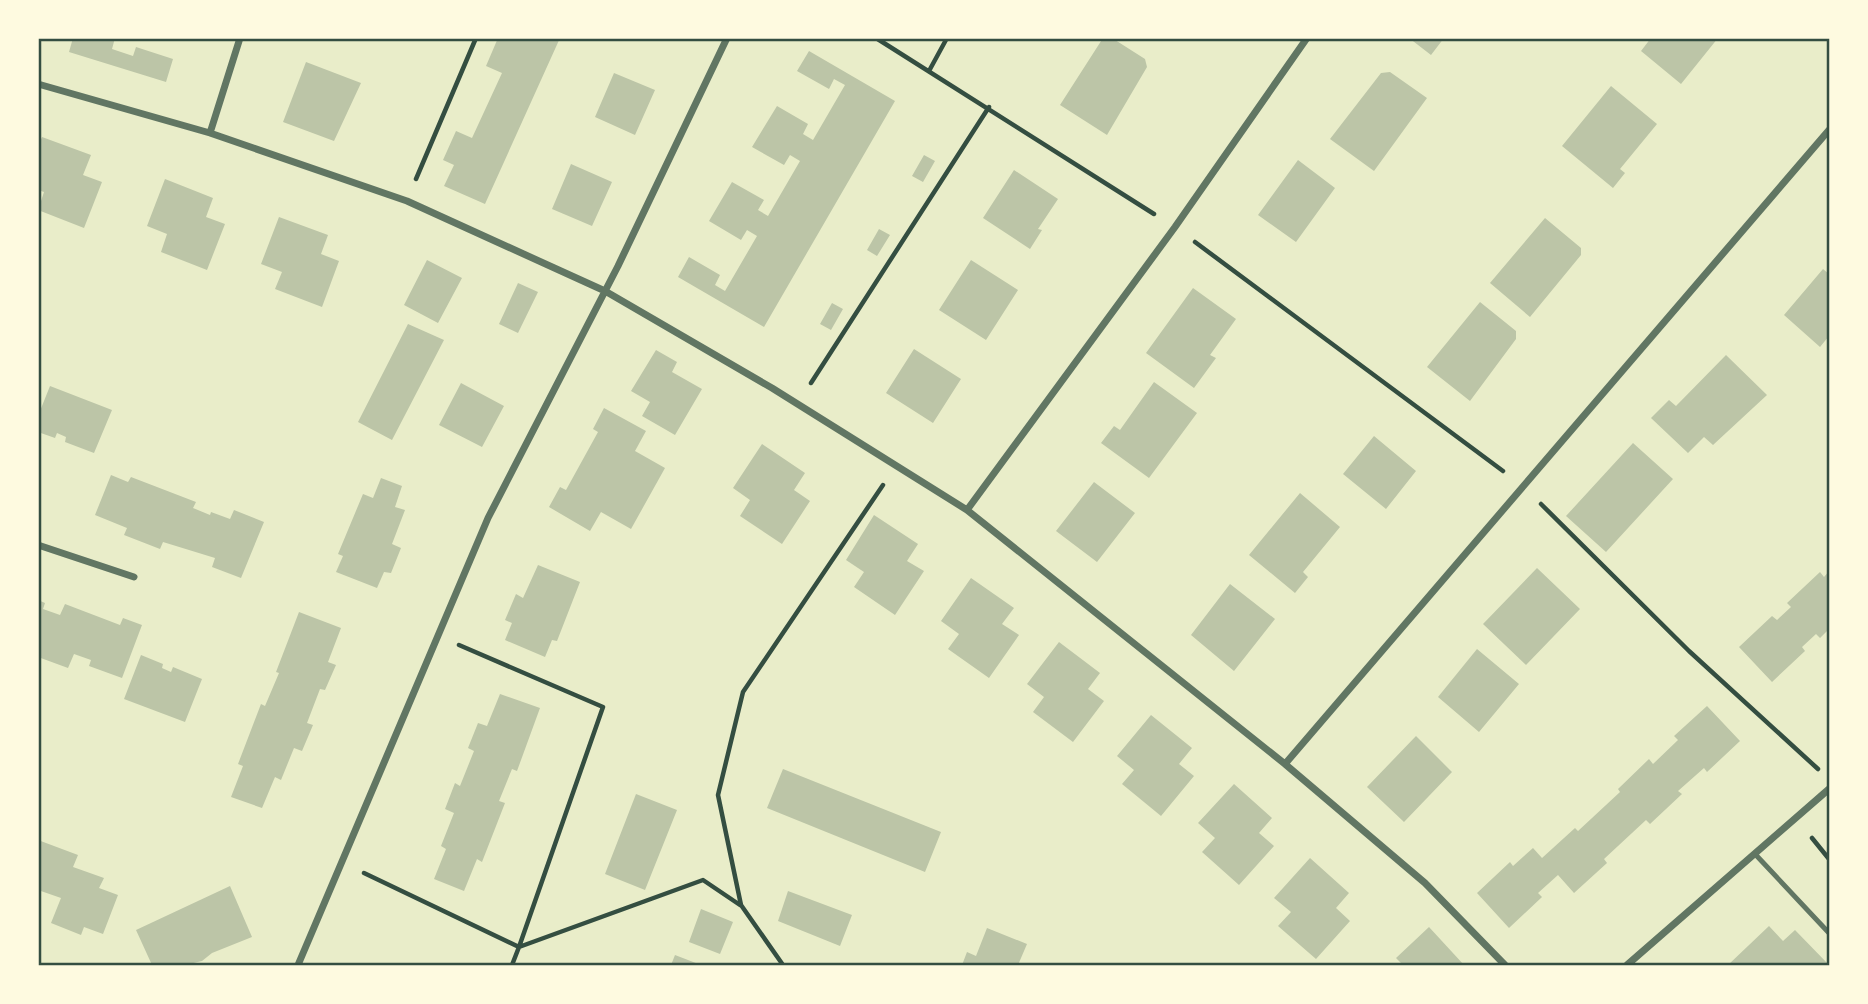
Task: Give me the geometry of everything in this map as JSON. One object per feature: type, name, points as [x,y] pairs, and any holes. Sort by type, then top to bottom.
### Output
[{"type":"street","points":[[211,133],[240,38]]},
{"type":"street","points":[[298,965],[488,518],[605,291],[727,38]]},
{"type":"street","points":[[967,510],[1175,227],[1307,38]]},
{"type":"street","points":[[38,84],[211,133],[407,201],[605,291],[798,404],[967,510],[1285,764],[1425,883],[1505,965]]},
{"type":"street","points":[[1285,764],[1525,488],[1829,130]]},
{"type":"street","points":[[38,545],[134,577]]},
{"type":"street","points":[[1627,965],[1829,789]]},
{"type":"lane","points":[[1755,854],[1829,933]]},
{"type":"path","points":[[407,201],[476,38]]},
{"type":"path","points":[[876,38],[1175,227],[1525,488],[1689,651],[1819,769]]},
{"type":"path","points":[[929,71],[947,38]]},
{"type":"path","points":[[798,404],[989,107]]},
{"type":"path","points":[[741,905],[718,795],[743,692],[896,466]]},
{"type":"path","points":[[438,636],[603,707],[512,965]]},
{"type":"path","points":[[341,862],[519,947],[703,880],[741,905],[783,965]]},
{"type":"building","points":[[73,38],[115,38],[112,49],[133,56],[136,47],[173,59],[166,82],[69,52]]},
{"type":"building","points":[[498,38],[560,38],[485,204],[444,186],[454,165],[443,160],[456,131],[472,138],[502,73],[486,66]]},
{"type":"building","points":[[1103,38],[1112,38],[1145,59],[1147,67],[1107,135],[1060,105]]},
{"type":"building","points":[[1409,38],[1444,38],[1431,55]]},
{"type":"building","points":[[1651,38],[1718,38],[1681,84],[1641,51]]},
{"type":"building","points":[[809,51],[895,101],[764,327],[678,277],[689,257],[720,275],[715,285],[725,291],[757,236],[747,230],[741,240],[709,221],[732,182],[764,200],[758,210],[768,216],[800,161],[790,155],[784,165],[752,147],[777,106],[808,124],[803,134],[813,140],[845,85],[834,79],[829,89],[797,71]]},
{"type":"building","points":[[306,62],[361,83],[334,141],[283,122]]},
{"type":"building","points":[[1390,72],[1427,98],[1374,171],[1330,139],[1381,73]]},
{"type":"building","points":[[614,73],[655,90],[635,135],[595,117]]},
{"type":"building","points":[[1611,86],[1657,124],[1620,169],[1625,173],[1613,188],[1562,146]]},
{"type":"building","points":[[42,137],[91,155],[83,175],[102,182],[84,228],[38,210],[44,192],[38,190],[38,146]]},
{"type":"building","points":[[924,155],[935,161],[923,182],[912,176]]},
{"type":"building","points":[[1298,160],[1335,188],[1296,242],[1258,215]]},
{"type":"building","points":[[571,164],[612,182],[592,226],[552,209]]},
{"type":"building","points":[[1014,170],[1058,199],[1038,229],[1042,230],[1030,249],[983,218]]},
{"type":"building","points":[[165,179],[213,198],[206,217],[225,224],[207,270],[161,252],[167,234],[147,226]]},
{"type":"building","points":[[279,217],[328,235],[321,254],[339,261],[322,307],[275,289],[282,272],[261,264]]},
{"type":"building","points":[[1545,218],[1581,248],[1581,255],[1530,317],[1490,283]]},
{"type":"building","points":[[879,229],[890,235],[877,256],[867,250]]},
{"type":"building","points":[[427,260],[462,278],[438,323],[404,305]]},
{"type":"building","points":[[971,260],[1018,290],[986,340],[939,310]]},
{"type":"building","points":[[1823,269],[1829,274],[1829,336],[1820,347],[1784,315]]},
{"type":"building","points":[[518,283],[538,292],[518,333],[499,324]]},
{"type":"building","points":[[1193,288],[1236,319],[1210,355],[1216,358],[1194,388],[1146,353]]},
{"type":"building","points":[[1480,302],[1516,331],[1516,339],[1470,401],[1427,367]]},
{"type":"building","points":[[832,303],[843,309],[831,330],[820,324]]},
{"type":"building","points":[[408,324],[444,340],[392,440],[358,422]]},
{"type":"building","points":[[914,349],[961,379],[933,423],[886,393]]},
{"type":"building","points":[[656,350],[677,362],[672,372],[702,389],[675,435],[642,416],[650,402],[631,391]]},
{"type":"building","points":[[1726,355],[1767,395],[1713,445],[1704,437],[1688,453],[1651,418],[1669,400],[1676,406]]},
{"type":"building","points":[[1154,382],[1197,413],[1149,478],[1101,443],[1114,426],[1120,430]]},
{"type":"building","points":[[461,383],[504,406],[482,447],[439,425]]},
{"type":"building","points":[[50,386],[112,410],[94,453],[65,442],[66,437],[57,433],[55,438],[38,432],[38,416]]},
{"type":"building","points":[[604,408],[646,431],[635,451],[665,468],[631,529],[601,512],[590,531],[549,507],[560,487],[566,490],[598,432],[593,429]]},
{"type":"building","points":[[1374,436],[1416,471],[1386,509],[1343,474]]},
{"type":"building","points":[[1633,443],[1673,479],[1606,552],[1566,516]]},
{"type":"building","points":[[762,444],[805,473],[794,490],[810,501],[782,544],[740,516],[750,500],[733,488]]},
{"type":"building","points":[[111,475],[128,482],[131,477],[196,502],[193,508],[210,515],[211,512],[230,519],[234,510],[264,522],[241,578],[212,567],[215,558],[163,542],[160,549],[124,535],[127,528],[95,515]]},
{"type":"building","points":[[381,478],[402,486],[395,507],[405,510],[392,544],[401,548],[391,573],[384,572],[377,588],[336,572],[343,556],[338,554],[363,494],[373,498]]},
{"type":"building","points":[[1094,482],[1135,513],[1097,562],[1056,531]]},
{"type":"building","points":[[1300,493],[1340,527],[1303,572],[1308,577],[1295,593],[1249,555]]},
{"type":"building","points":[[874,515],[918,544],[907,561],[924,571],[895,615],[854,587],[864,572],[846,560]]},
{"type":"building","points":[[538,565],[580,582],[557,641],[552,640],[545,657],[505,640],[512,623],[505,620],[516,594],[523,598]]},
{"type":"building","points":[[1537,568],[1580,609],[1526,665],[1483,624]]},
{"type":"building","points":[[1829,571],[1829,629],[1820,638],[1816,634],[1802,647],[1805,651],[1772,682],[1739,647],[1772,616],[1777,620],[1791,607],[1787,603],[1820,572],[1824,577]]},
{"type":"building","points":[[971,578],[1014,608],[1002,624],[1019,635],[989,678],[948,649],[959,634],[941,621]]},
{"type":"building","points":[[1230,584],[1275,619],[1234,671],[1191,635]]},
{"type":"building","points":[[38,600],[45,603],[43,609],[60,615],[65,604],[120,625],[123,618],[142,625],[122,678],[89,666],[91,660],[74,654],[68,668],[38,657]]},
{"type":"building","points":[[299,612],[341,628],[328,662],[336,665],[325,690],[320,689],[307,723],[313,725],[302,751],[294,748],[281,780],[275,777],[262,808],[231,797],[243,766],[238,764],[261,704],[265,706],[279,673],[276,672]]},
{"type":"building","points":[[1059,642],[1100,673],[1088,689],[1104,701],[1073,742],[1033,712],[1044,697],[1027,684]]},
{"type":"building","points":[[1477,649],[1519,684],[1479,732],[1438,697]]},
{"type":"building","points":[[141,655],[163,664],[162,668],[171,672],[173,667],[202,679],[185,722],[124,699]]},
{"type":"building","points":[[500,694],[540,708],[517,771],[512,769],[499,801],[505,803],[482,862],[477,859],[464,891],[434,879],[446,849],[441,846],[454,813],[445,809],[455,783],[460,786],[474,751],[468,748],[478,723],[487,726]]},
{"type":"building","points":[[1707,706],[1740,741],[1707,772],[1704,768],[1678,791],[1682,794],[1650,824],[1646,820],[1604,859],[1607,863],[1574,893],[1558,875],[1538,893],[1542,897],[1509,928],[1477,893],[1510,862],[1513,866],[1533,848],[1542,858],[1575,828],[1578,831],[1620,792],[1618,789],[1649,759],[1653,764],[1678,740],[1674,736]]},
{"type":"building","points":[[1151,715],[1192,748],[1179,764],[1194,776],[1161,816],[1122,784],[1134,770],[1117,756]]},
{"type":"building","points":[[1416,736],[1452,772],[1404,822],[1367,787]]},
{"type":"building","points":[[783,769],[941,832],[925,872],[767,808]]},
{"type":"building","points":[[1234,784],[1272,818],[1259,833],[1274,846],[1239,885],[1202,852],[1215,838],[1198,823]]},
{"type":"building","points":[[636,794],[677,810],[645,890],[605,874]]},
{"type":"building","points":[[38,840],[78,855],[73,867],[104,878],[99,888],[118,895],[103,934],[84,927],[81,935],[51,923],[61,898],[38,890]]},
{"type":"building","points":[[1310,858],[1349,893],[1336,908],[1350,921],[1316,959],[1278,926],[1291,912],[1274,898]]},
{"type":"building","points":[[230,886],[252,937],[212,953],[202,961],[185,965],[152,965],[136,930]]},
{"type":"building","points":[[788,891],[852,915],[840,946],[778,921]]},
{"type":"building","points":[[701,909],[733,922],[720,954],[689,942]]},
{"type":"building","points":[[1769,926],[1783,941],[1795,930],[1829,965],[1728,965]]},
{"type":"building","points":[[1429,927],[1464,965],[1403,965],[1396,958]]},
{"type":"building","points":[[987,928],[1027,944],[1018,965],[962,965],[967,952],[976,956]]},
{"type":"building","points":[[675,955],[701,965],[671,965]]}]
